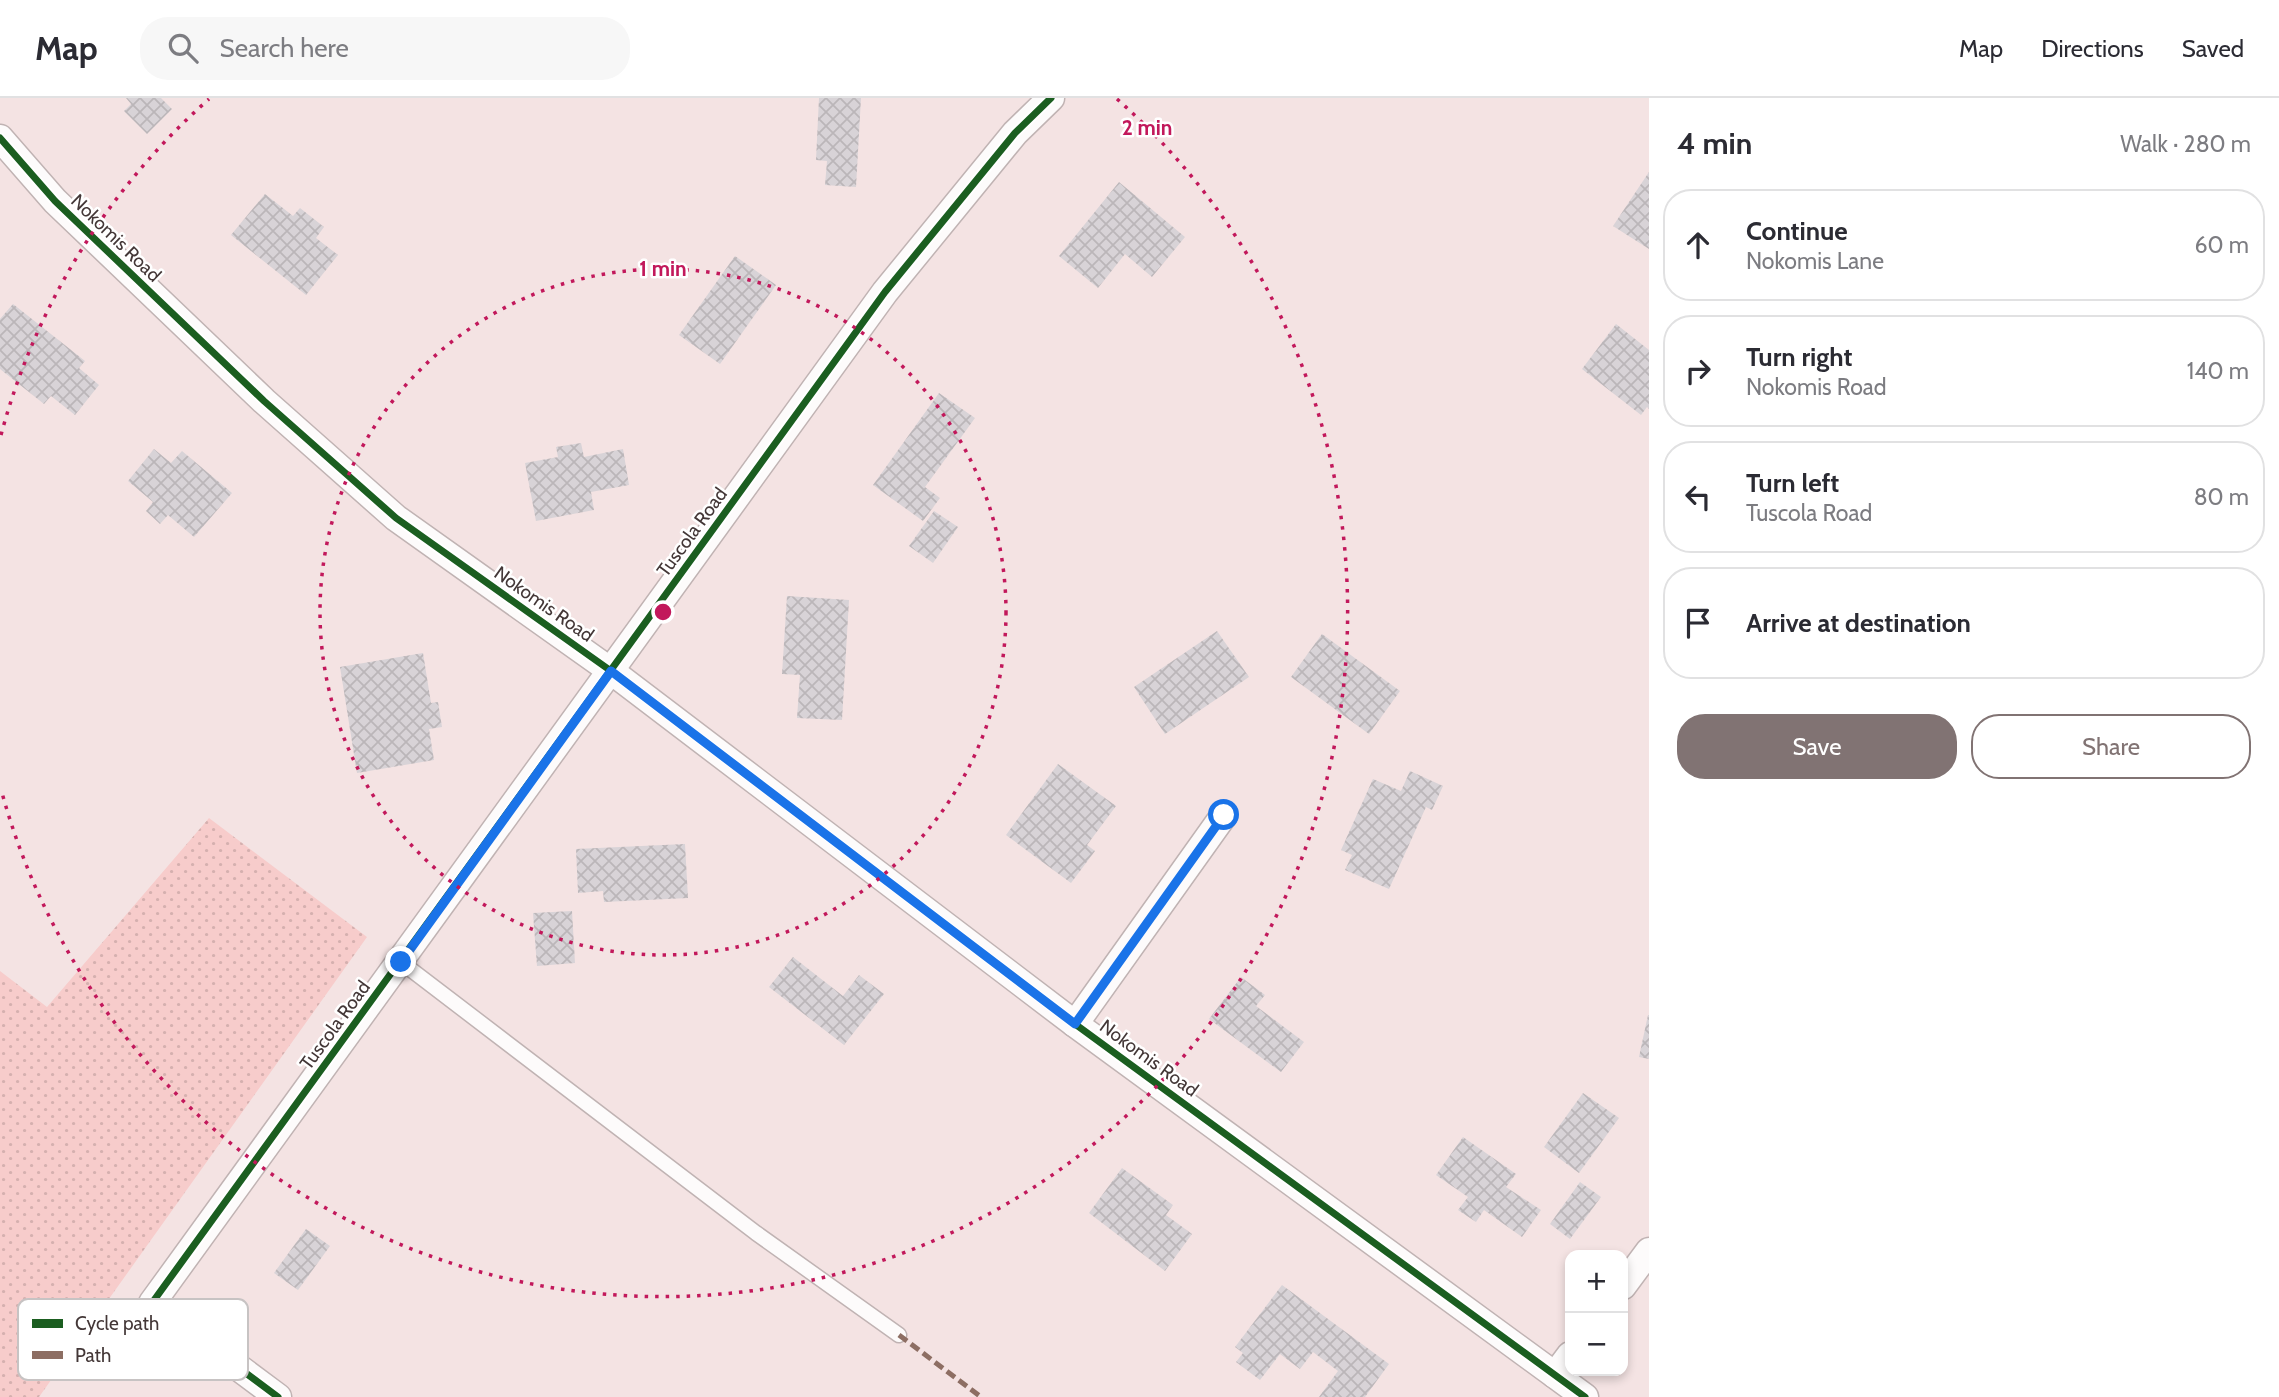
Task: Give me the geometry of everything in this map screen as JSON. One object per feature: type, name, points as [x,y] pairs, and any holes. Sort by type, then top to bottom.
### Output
[{"type":"street","name":"Tuscola Road","points":[[155,1299],[885,292],[1015,133],[1051,98]]},
{"type":"street","name":"Nokomis Road","points":[[0,138],[55,201],[264,401],[396,518],[611,671],[1075,1024],[1563,1365],[1585,1397]]},
{"type":"street","points":[[1075,1024],[1224,815]]},
{"type":"street","points":[[1628,1279],[1649,1251]]},
{"type":"street","name":"Tuscola Road","points":[[248,1375],[278,1397]]},
{"type":"lane","points":[[401,962],[756,1233],[899,1335]]},
{"type":"shaded area","points":[[209,818],[367,937],[109,1299],[18,1299],[18,1380],[51,1380],[39,1397],[0,1397],[0,971],[47,1007]]},
{"type":"building","points":[[126,98],[161,98],[172,109],[147,134],[124,111],[131,104]]},
{"type":"building","points":[[819,98],[861,98],[856,187],[825,185],[827,161],[816,160]]},
{"type":"building","points":[[1649,172],[1649,249],[1613,226]]},
{"type":"building","points":[[1119,182],[1185,237],[1152,277],[1125,254],[1098,288],[1059,256]]},
{"type":"building","points":[[265,194],[293,216],[300,208],[324,227],[316,238],[338,255],[306,295],[231,235]]},
{"type":"building","points":[[735,256],[776,285],[720,364],[679,335]]},
{"type":"building","points":[[13,304],[85,361],[79,368],[99,385],[75,415],[51,396],[44,404],[0,369],[0,319]]},
{"type":"building","points":[[1616,324],[1649,350],[1649,409],[1647,407],[1641,415],[1582,369]]},
{"type":"building","points":[[939,393],[975,418],[925,487],[940,498],[923,521],[873,485]]},
{"type":"building","points":[[581,443],[584,457],[623,449],[629,485],[591,492],[594,510],[536,521],[525,463],[558,457],[556,447]]},
{"type":"building","points":[[154,449],[171,463],[182,451],[232,493],[194,537],[168,515],[160,524],[146,511],[153,502],[128,481]]},
{"type":"building","points":[[934,511],[958,527],[933,563],[909,546]]},
{"type":"building","points":[[787,596],[849,600],[842,720],[797,718],[800,675],[782,674]]},
{"type":"building","points":[[1217,631],[1249,677],[1165,734],[1134,687]]},
{"type":"building","points":[[1322,634],[1400,691],[1369,734],[1291,677]]},
{"type":"building","points":[[423,653],[431,703],[438,702],[442,727],[429,729],[434,760],[357,773],[340,667]]},
{"type":"building","points":[[1058,764],[1116,806],[1087,845],[1095,851],[1071,883],[1006,835]]},
{"type":"building","points":[[1410,771],[1443,786],[1432,810],[1426,807],[1389,889],[1345,870],[1352,855],[1341,850],[1373,779],[1401,791]]},
{"type":"building","points":[[685,844],[688,898],[604,902],[603,891],[578,893],[576,849]]},
{"type":"building","points":[[572,911],[575,963],[537,966],[533,913]]},
{"type":"building","points":[[793,957],[843,996],[859,975],[884,994],[844,1045],[769,987]]},
{"type":"building","points":[[1241,977],[1265,995],[1256,1006],[1304,1042],[1281,1072],[1209,1019]]},
{"type":"building","points":[[1649,1015],[1649,1059],[1639,1057]]},
{"type":"building","points":[[1583,1093],[1619,1118],[1579,1173],[1544,1147]]},
{"type":"building","points":[[1463,1137],[1516,1174],[1506,1187],[1541,1210],[1522,1237],[1484,1210],[1476,1222],[1458,1210],[1468,1197],[1436,1175]]},
{"type":"building","points":[[1122,1168],[1173,1205],[1166,1215],[1192,1234],[1165,1271],[1089,1213]]},
{"type":"building","points":[[1580,1182],[1601,1197],[1570,1239],[1550,1224]]},
{"type":"building","points":[[306,1229],[330,1246],[298,1290],[274,1273]]},
{"type":"building","points":[[1282,1285],[1389,1364],[1365,1397],[1319,1397],[1338,1371],[1313,1352],[1300,1369],[1280,1354],[1260,1380],[1236,1362],[1243,1353],[1235,1347]]},
{"type":"marked path","points":[[899,1335],[981,1397]]},
{"type":"cycle path","points":[[155,1299],[885,292],[1015,133],[1051,98]]},
{"type":"cycle path","points":[[0,138],[55,201],[264,401],[396,518],[611,671],[1075,1024],[1585,1397]]},
{"type":"cycle path","points":[[248,1375],[278,1397]]},
{"type":"route","points":[[401,962],[611,671],[1075,1024],[1224,815]]}]
